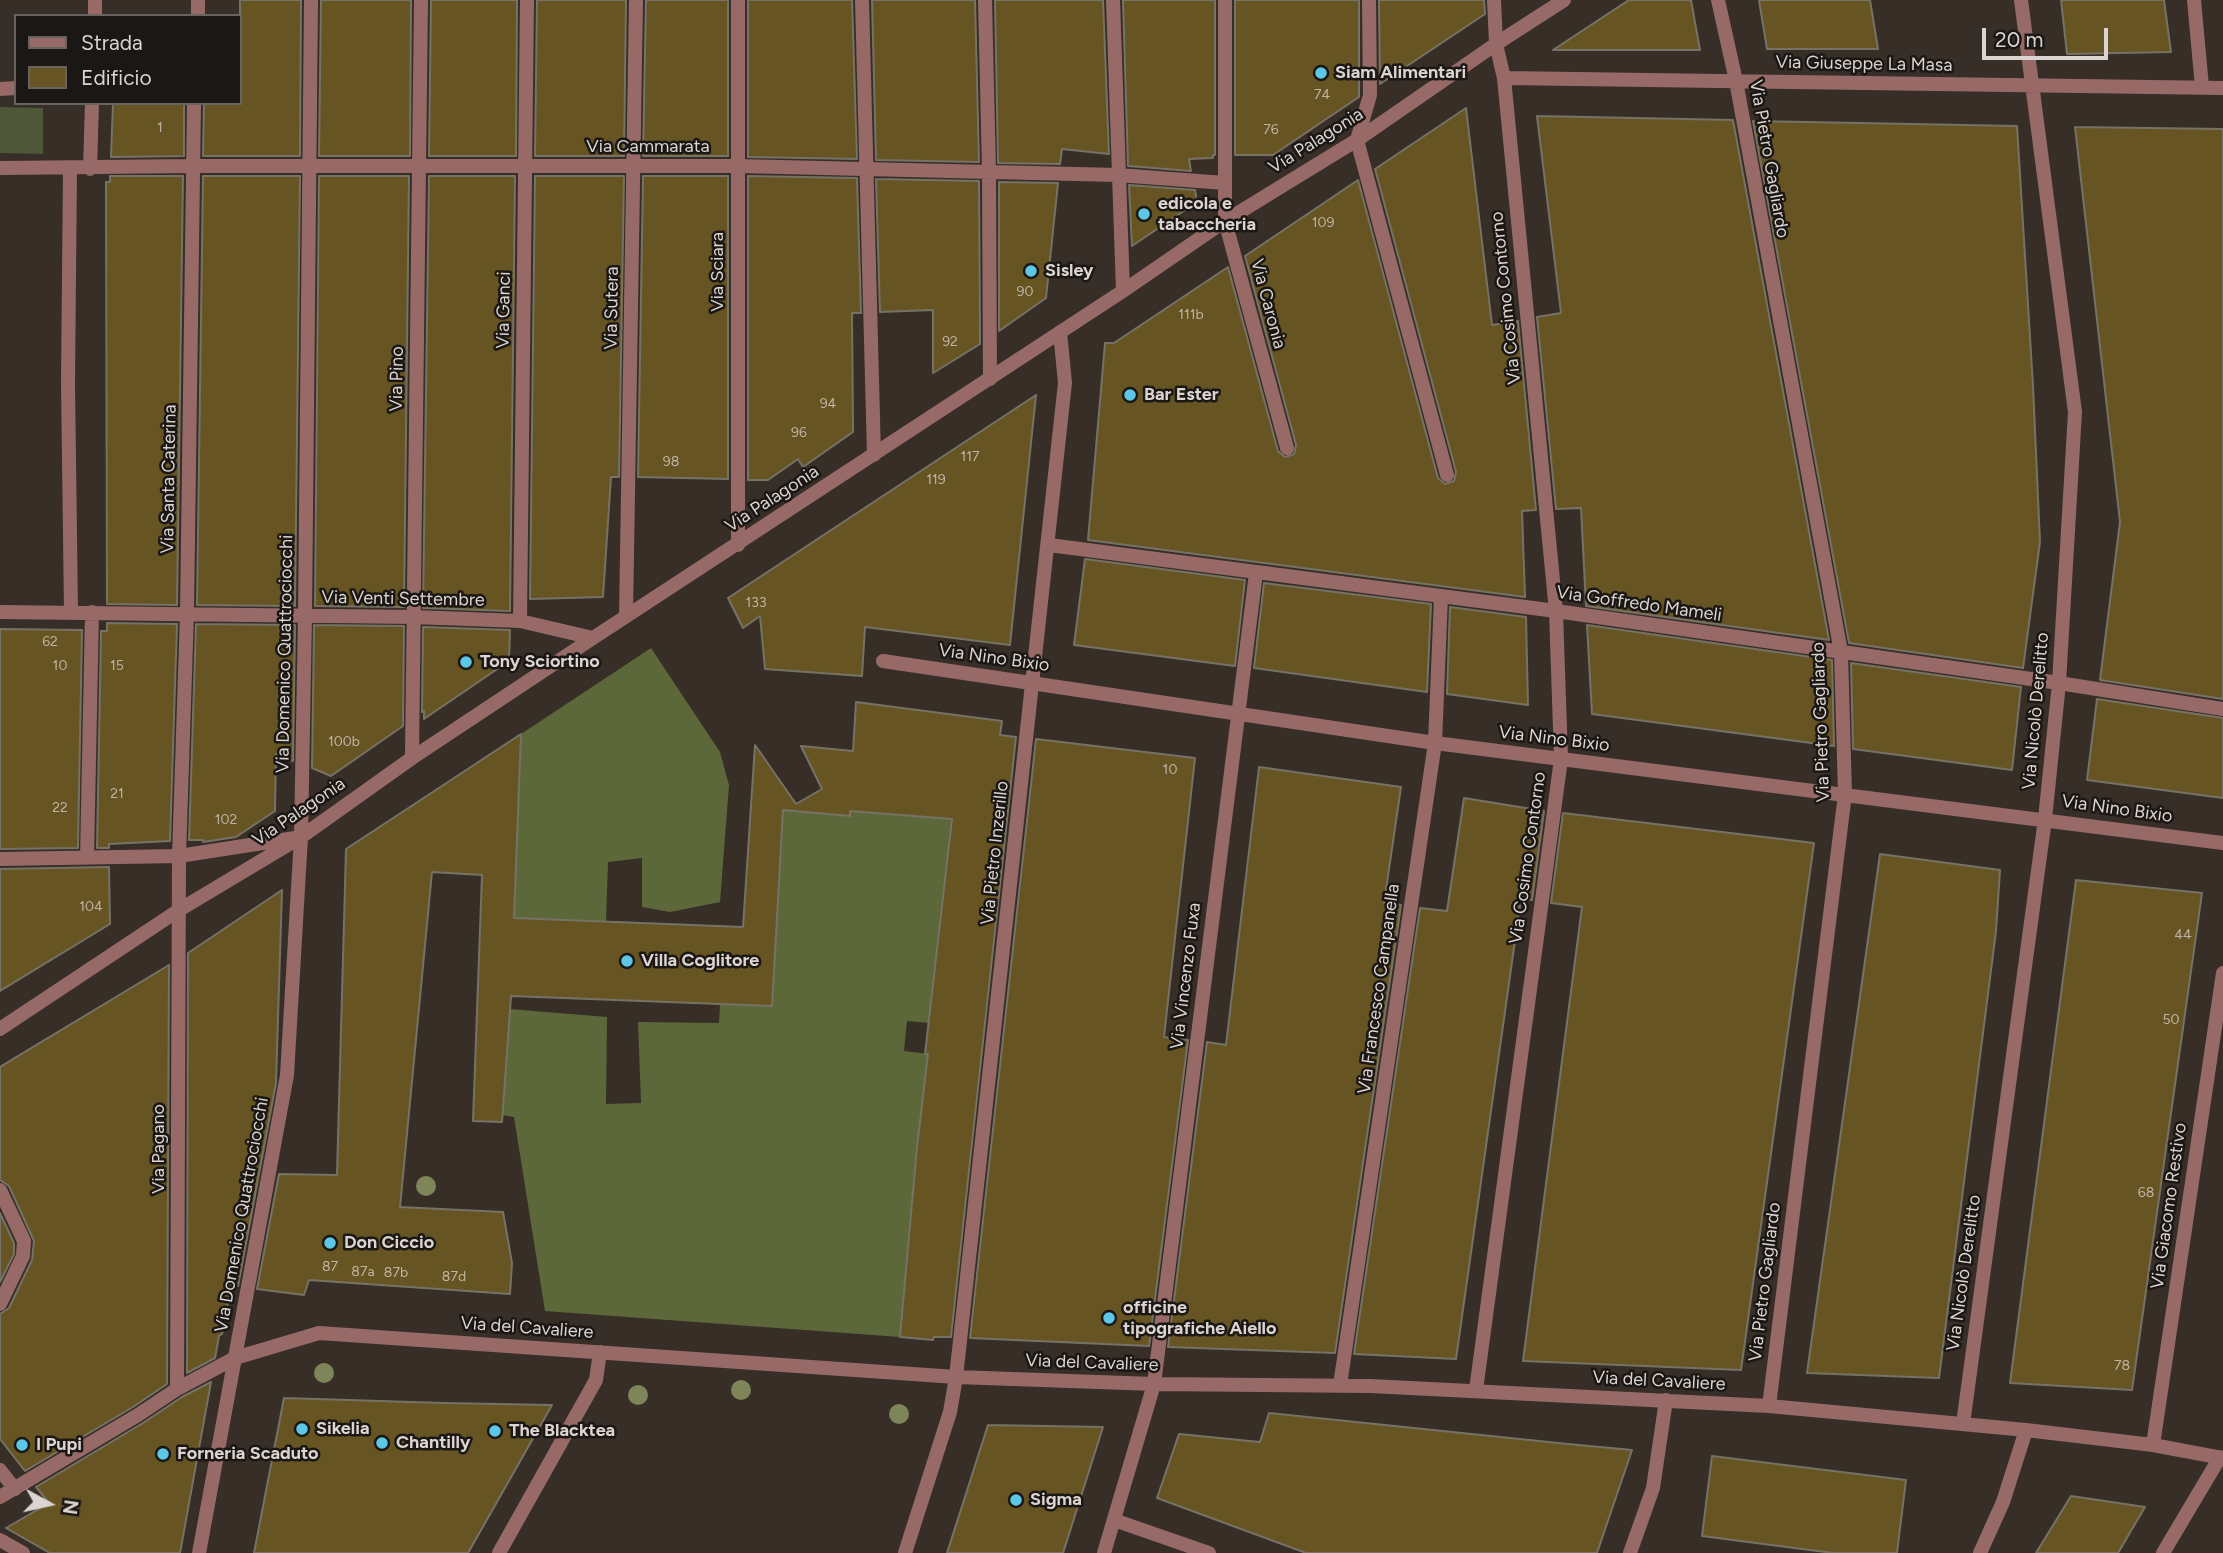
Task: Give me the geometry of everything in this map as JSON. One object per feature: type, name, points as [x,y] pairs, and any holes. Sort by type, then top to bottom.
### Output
[{"type":"street","name":"Via Domenico Quattrociocchi","points":[[200,1553],[287,1075],[301,837],[311,0]]},
{"type":"street","name":"Via Pino","points":[[412,758],[421,0]]},
{"type":"street","name":"Via Ganci","points":[[520,621],[527,0]]},
{"type":"street","name":"Via Sutera","points":[[626,616],[636,0]]},
{"type":"street","name":"Via Sciara","points":[[738,0],[738,545]]},
{"type":"street","points":[[862,0],[874,455]]},
{"type":"street","points":[[985,0],[990,379]]},
{"type":"street","points":[[1112,0],[1123,291]]},
{"type":"street","name":"Via Caronia","points":[[1225,0],[1225,221],[1287,448]]},
{"type":"street","points":[[1369,0],[1370,95],[1357,140],[1447,475]]},
{"type":"street","name":"Via Cosimo Contorno","points":[[1476,1390],[1561,759],[1556,611],[1504,78],[1496,44],[1494,0]]},
{"type":"street","name":"Via Palagonia","points":[[0,1029],[179,910],[301,837],[412,758],[626,616],[990,379],[1225,221],[1357,140],[1564,0]]},
{"type":"street","name":"Via Pietro Gagliardo","points":[[1718,0],[1736,81],[1840,652],[1845,794],[1769,1406]]},
{"type":"street","name":"Via Nicolò Derelitto","points":[[1963,1424],[2045,819],[2059,683],[2076,412],[2021,0]]},
{"type":"street","points":[[2194,0],[2202,87]]},
{"type":"street","name":"Via Giuseppe La Masa","points":[[1504,78],[2223,88]]},
{"type":"street","points":[[90,169],[92,105]]},
{"type":"street","name":"Via Santa Caterina","points":[[179,856],[187,613],[194,105]]},
{"type":"street","name":"Via Cammarata","points":[[0,168],[738,166],[1118,175],[1225,183]]},
{"type":"street","points":[[70,169],[68,383],[71,612]]},
{"type":"street","name":"Via Pietro Inzerillo","points":[[905,1553],[950,1412],[956,1377],[1049,545],[1065,383],[1060,332]]},
{"type":"street","name":"Via Goffredo Mameli","points":[[1049,545],[1556,611],[2223,709]]},
{"type":"street","name":"Via Vincenzo Fuxa","points":[[1104,1553],[1154,1384],[1256,573]]},
{"type":"street","name":"Via Francesco Campanella","points":[[1340,1385],[1434,743],[1441,597]]},
{"type":"street","name":"Via Venti Settembre","points":[[0,612],[305,615],[520,621],[593,638]]},
{"type":"street","points":[[87,858],[92,612]]},
{"type":"street","name":"Via Nino Bixio","points":[[883,661],[1434,743],[2223,843]]},
{"type":"street","points":[[0,859],[179,856],[301,837]]},
{"type":"street","name":"Via Pagano","points":[[177,1389],[179,856]]},
{"type":"street","name":"Via Giacomo Restivo","points":[[2153,1445],[2223,973]]},
{"type":"street","points":[[0,1190],[24,1241],[23,1256],[0,1304]]},
{"type":"street","name":"Via del Cavaliere","points":[[0,1497],[177,1389],[235,1358],[319,1332],[956,1377],[1154,1384],[1340,1385],[1769,1406],[2026,1430],[2153,1445],[2221,1458]]},
{"type":"street","points":[[499,1553],[596,1380],[600,1352]]},
{"type":"street","points":[[1630,1553],[1653,1488],[1666,1400]]},
{"type":"street","points":[[1980,1553],[2003,1502],[2026,1430]]},
{"type":"street","points":[[2163,1553],[2221,1458]]},
{"type":"street","points":[[0,1470],[15,1489]]},
{"type":"street","points":[[1114,1520],[1209,1553]]},
{"type":"street","points":[[0,1540],[23,1553]]},
{"type":"green space","points":[[0,107],[43,108],[43,154],[0,153]]},
{"type":"green space","points":[[651,648],[720,752],[729,785],[720,902],[670,912],[642,907],[642,858],[608,862],[606,922],[514,918],[521,734]]},
{"type":"green space","points":[[783,810],[849,816],[850,811],[952,819],[929,1023],[907,1021],[904,1051],[928,1054],[900,1337],[545,1311],[514,1117],[473,1110],[474,1101],[503,1102],[510,1009],[607,1017],[606,1104],[641,1103],[638,1022],[719,1023],[720,1004],[772,1006]]},
{"type":"building","points":[[240,0],[301,0],[300,156],[203,156],[204,105],[242,105]]},
{"type":"building","points":[[321,0],[411,0],[410,156],[319,156]]},
{"type":"building","points":[[431,0],[517,0],[516,156],[429,156]]},
{"type":"building","points":[[537,0],[626,0],[624,156],[535,156]]},
{"type":"building","points":[[646,0],[728,0],[728,156],[643,156]]},
{"type":"building","points":[[748,0],[852,0],[857,159],[748,157]]},
{"type":"building","points":[[872,0],[975,0],[979,162],[876,160]]},
{"type":"building","points":[[995,0],[1103,0],[1109,154],[1062,149],[1060,164],[998,163]]},
{"type":"building","points":[[1123,0],[1215,0],[1215,155],[1213,158],[1189,159],[1191,171],[1128,166]]},
{"type":"building","points":[[1235,0],[1359,0],[1359,97],[1273,155],[1235,155]]},
{"type":"building","points":[[1379,0],[1484,0],[1485,14],[1380,84]]},
{"type":"building","points":[[1629,0],[1691,0],[1700,50],[1553,50]]},
{"type":"building","points":[[1759,0],[1870,0],[1878,49],[1767,49]]},
{"type":"building","points":[[2061,0],[2164,0],[2171,52],[2067,54]]},
{"type":"building","points":[[113,105],[184,105],[184,156],[111,157]]},
{"type":"building","points":[[1466,108],[1492,325],[1518,321],[1536,510],[1522,511],[1525,597],[1088,540],[1105,343],[1114,343],[1228,267],[1278,451],[1285,457],[1294,454],[1296,445],[1245,256],[1358,180],[1438,478],[1445,484],[1454,481],[1456,472],[1375,169]]},
{"type":"building","points":[[1537,116],[1733,120],[1829,640],[1586,606],[1581,508],[1556,509],[1537,317],[1561,313]]},
{"type":"building","points":[[1753,121],[2017,126],[2040,542],[2023,668],[1849,643]]},
{"type":"building","points":[[2075,127],[2223,129],[2223,699],[2100,680],[2120,522]]},
{"type":"building","points":[[110,176],[183,176],[177,605],[107,604],[106,182],[110,182]]},
{"type":"building","points":[[203,176],[300,176],[295,606],[197,605]]},
{"type":"building","points":[[319,176],[409,176],[404,607],[315,606]]},
{"type":"building","points":[[429,176],[515,176],[510,611],[423,608]]},
{"type":"building","points":[[535,176],[624,176],[619,477],[611,477],[603,597],[530,599]]},
{"type":"building","points":[[643,176],[728,176],[728,479],[638,477]]},
{"type":"building","points":[[748,176],[857,178],[861,313],[852,313],[853,432],[803,467],[798,459],[768,480],[748,480]]},
{"type":"building","points":[[876,179],[979,181],[980,344],[933,373],[933,310],[880,312]]},
{"type":"building","points":[[999,182],[1058,183],[1046,298],[999,331]]},
{"type":"building","points":[[1129,185],[1195,190],[1197,202],[1132,246]]},
{"type":"building","points":[[1036,395],[1010,645],[865,627],[862,676],[765,669],[760,616],[743,628],[728,598]]},
{"type":"building","points":[[1085,559],[1245,580],[1235,666],[1074,645]]},
{"type":"building","points":[[1264,583],[1431,604],[1427,692],[1254,668]]},
{"type":"building","points":[[1450,607],[1526,617],[1528,705],[1447,694]]},
{"type":"building","points":[[107,623],[177,624],[170,841],[109,844],[109,848],[97,848],[101,631],[107,631]]},
{"type":"building","points":[[196,624],[295,625],[293,761],[276,754],[275,811],[236,837],[203,842],[189,840]]},
{"type":"building","points":[[314,625],[404,626],[403,726],[331,776],[312,768]]},
{"type":"building","points":[[1587,625],[1832,660],[1834,746],[1592,714]]},
{"type":"building","points":[[423,627],[510,630],[509,661],[424,719]]},
{"type":"building","points":[[0,629],[82,630],[78,848],[0,849]]},
{"type":"building","points":[[1851,663],[2021,687],[2012,770],[1853,749]]},
{"type":"building","points":[[2097,699],[2223,718],[2223,798],[2087,780]]},
{"type":"building","points":[[856,702],[1002,721],[1000,735],[1016,737],[951,1337],[934,1337],[933,1340],[900,1337],[928,1054],[925,1054],[952,819],[850,811],[850,816],[783,810],[772,1006],[511,996],[502,1122],[473,1121],[482,875],[432,872],[400,1207],[503,1212],[512,1263],[510,1294],[309,1280],[304,1295],[257,1289],[279,1174],[337,1175],[346,849],[521,734],[514,918],[743,927],[755,745],[796,804],[822,789],[801,746],[853,751]]},
{"type":"building","points":[[1036,739],[1195,758],[1164,1037],[1188,1040],[1149,1346],[970,1338]]},
{"type":"building","points":[[1259,767],[1401,787],[1384,903],[1401,905],[1335,1353],[1168,1347],[1207,1042],[1226,1045]]},
{"type":"building","points":[[1464,798],[1544,811],[1532,900],[1521,898],[1456,1359],[1354,1354],[1420,908],[1447,911]]},
{"type":"building","points":[[1563,813],[1814,843],[1741,1370],[1523,1361],[1582,907],[1551,903]]},
{"type":"building","points":[[1880,854],[2000,870],[1996,931],[1939,1378],[1807,1373]]},
{"type":"building","points":[[109,867],[110,924],[0,991],[0,869]]},
{"type":"building","points":[[2076,880],[2202,893],[2132,1390],[2010,1383]]},
{"type":"building","points":[[282,890],[276,1083],[238,1286],[231,1285],[215,1358],[187,1373],[188,953]]},
{"type":"building","points":[[169,965],[167,1384],[25,1471],[0,1439],[0,1314],[9,1308],[32,1260],[34,1241],[9,1186],[0,1180],[0,1067]]},
{"type":"building","points":[[0,1213],[14,1243],[14,1254],[0,1282]]},
{"type":"building","points":[[211,1382],[180,1553],[50,1553],[6,1528],[49,1503],[36,1487]]},
{"type":"building","points":[[284,1398],[552,1405],[468,1553],[254,1553]]},
{"type":"building","points":[[1269,1413],[1632,1450],[1597,1553],[1306,1553],[1157,1498],[1179,1434],[1260,1442]]},
{"type":"building","points":[[988,1425],[1103,1427],[1063,1553],[947,1553]]},
{"type":"building","points":[[1712,1456],[1906,1480],[1897,1553],[1833,1553],[1702,1536]]},
{"type":"building","points":[[2071,1496],[2145,1507],[2118,1553],[2036,1553]]},
{"type":"place","name":"Siam Alimentari","points":[[1321,73]]},
{"type":"place","name":"edicola e tabaccheria","points":[[1144,214]]},
{"type":"place","name":"Sisley","points":[[1031,271]]},
{"type":"place","name":"Bar Ester","points":[[1130,395]]},
{"type":"place","name":"Tony Sciortino","points":[[466,662]]},
{"type":"place","name":"Villa Coglitore","points":[[627,961]]},
{"type":"place","name":"Don Ciccio","points":[[330,1243]]},
{"type":"place","name":"officine tipografiche Aiello","points":[[1109,1318]]},
{"type":"place","name":"Sikelia","points":[[302,1429]]},
{"type":"place","name":"The Blacktea","points":[[495,1431]]},
{"type":"place","name":"Chantilly","points":[[382,1443]]},
{"type":"place","name":"I Pupi","points":[[22,1445]]},
{"type":"place","name":"Forneria Scaduto","points":[[163,1454]]},
{"type":"place","name":"Sigma","points":[[1016,1500]]}]
